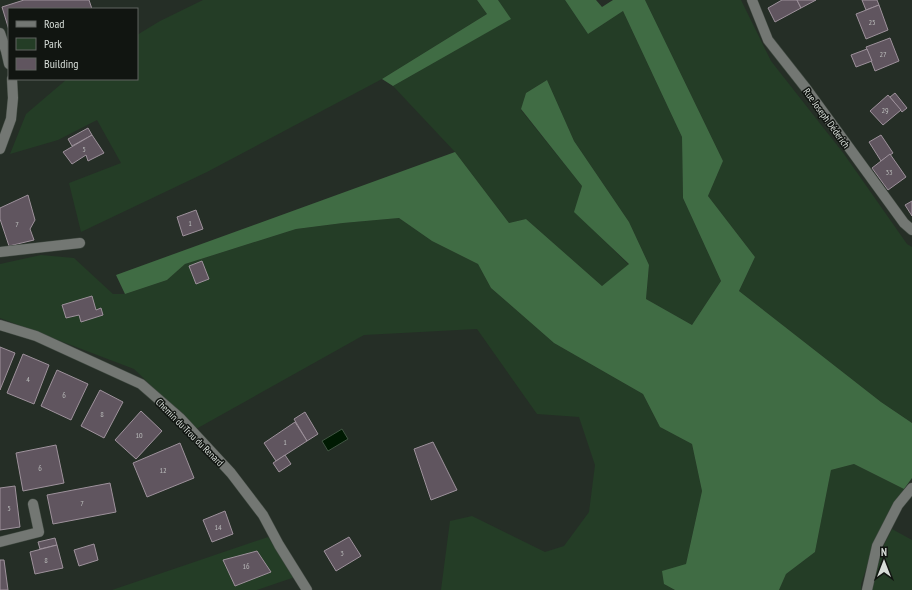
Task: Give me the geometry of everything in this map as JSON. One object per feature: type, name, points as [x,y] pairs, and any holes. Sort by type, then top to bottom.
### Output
[{"type":"street","name":"Rue Joseph Déderich","points":[[752,0],[768,40],[810,93],[904,223],[912,230]]},
{"type":"street","points":[[0,33],[8,60]]},
{"type":"street","points":[[0,149],[11,119],[13,98],[12,80]]},
{"type":"street","points":[[0,252],[80,243]]},
{"type":"street","name":"Chemin du Trou du Renard","points":[[0,325],[36,336],[141,384],[180,418],[231,473],[263,515],[279,546],[307,590]]},
{"type":"street","points":[[867,590],[877,546],[898,506],[912,488]]},
{"type":"street","points":[[0,542],[39,532],[33,504]]},
{"type":"green space","points":[[203,0],[477,0],[487,14],[382,79],[207,172],[81,232],[69,183],[121,163],[97,120],[58,140],[10,154],[26,114],[66,80],[138,80],[138,34],[160,21]]},
{"type":"green space","points":[[477,0],[498,0],[511,19],[393,86],[382,79],[487,14]]},
{"type":"green space","points":[[498,0],[565,0],[588,34],[623,11],[682,137],[683,198],[721,281],[692,325],[646,299],[649,265],[629,222],[574,141],[547,80],[526,93],[521,110],[582,186],[575,212],[629,265],[602,286],[526,219],[509,223],[455,152],[393,86],[510,19]]},
{"type":"green space","points":[[565,0],[596,0],[602,7],[613,0],[645,0],[723,161],[708,196],[755,257],[739,291],[881,402],[912,423],[912,478],[904,489],[854,464],[831,470],[815,552],[786,574],[779,590],[675,590],[664,584],[662,571],[686,564],[702,491],[692,444],[660,427],[643,394],[554,343],[491,288],[478,264],[432,241],[399,218],[296,229],[185,264],[167,280],[125,294],[116,275],[455,152],[509,223],[526,219],[602,286],[629,264],[574,212],[582,186],[521,109],[526,93],[547,80],[574,141],[629,222],[649,265],[646,299],[692,325],[721,281],[683,198],[682,137],[623,11],[588,34]]},
{"type":"green space","points":[[645,0],[741,0],[771,61],[844,154],[907,244],[912,247],[912,423],[881,402],[739,291],[755,257],[708,196],[723,161]]},
{"type":"green space","points":[[399,218],[432,241],[478,264],[491,288],[554,343],[643,394],[660,427],[692,444],[702,491],[686,564],[664,584],[675,590],[441,590],[450,521],[472,516],[545,552],[564,546],[589,512],[595,465],[579,417],[537,414],[477,329],[364,335],[196,429],[134,369],[0,318],[0,264],[41,255],[74,258],[113,294],[125,294],[167,280],[185,264],[296,229]]},
{"type":"green space","points":[[854,464],[904,489],[877,536],[861,584],[861,590],[779,590],[786,574],[815,552],[831,470]]},
{"type":"green space","points":[[892,529],[912,540],[912,590],[871,590],[884,545]]},
{"type":"green space","points":[[268,537],[295,577],[257,590],[112,590]]},
{"type":"shaded area","points":[[342,429],[348,439],[328,451],[322,441]]},
{"type":"building","points":[[24,0],[89,0],[92,8],[8,8],[8,27],[2,7]]},
{"type":"building","points":[[782,0],[797,0],[801,8],[775,22],[768,8]]},
{"type":"building","points":[[797,0],[816,0],[801,8]]},
{"type":"building","points":[[862,0],[877,0],[879,5],[866,10]]},
{"type":"building","points":[[879,5],[888,30],[866,39],[856,14]]},
{"type":"building","points":[[890,38],[899,61],[875,71],[866,47]]},
{"type":"building","points":[[867,49],[872,61],[856,67],[851,55]]},
{"type":"building","points":[[895,93],[907,108],[902,112],[890,97]]},
{"type":"building","points":[[888,95],[901,110],[883,125],[870,111]]},
{"type":"building","points":[[88,128],[92,135],[72,146],[68,139]]},
{"type":"building","points":[[92,135],[104,153],[88,161],[86,155],[72,164],[63,152]]},
{"type":"building","points":[[881,135],[893,153],[881,161],[869,142]]},
{"type":"building","points":[[890,154],[906,177],[888,190],[872,168]]},
{"type":"building","points":[[28,195],[35,220],[30,229],[34,240],[9,246],[0,219],[0,208]]},
{"type":"building","points":[[912,201],[912,216],[905,205]]},
{"type":"building","points":[[196,210],[203,229],[183,236],[177,217]]},
{"type":"building","points":[[202,261],[209,279],[196,284],[189,266]]},
{"type":"building","points":[[92,296],[96,310],[101,308],[103,315],[81,322],[79,315],[66,318],[62,305]]},
{"type":"building","points":[[0,347],[15,353],[0,390]]},
{"type":"building","points":[[23,354],[49,365],[34,404],[7,393]]},
{"type":"building","points":[[57,370],[88,384],[71,420],[41,406]]},
{"type":"building","points":[[100,390],[123,402],[104,438],[81,426]]},
{"type":"building","points":[[141,411],[162,431],[136,459],[115,440]]},
{"type":"building","points":[[305,412],[318,434],[307,441],[294,419]]},
{"type":"building","points":[[295,422],[307,441],[276,461],[264,443]]},
{"type":"building","points":[[433,442],[457,490],[431,500],[414,449]]},
{"type":"building","points":[[180,443],[194,478],[147,497],[133,463]]},
{"type":"building","points":[[56,445],[64,483],[23,491],[16,453]]},
{"type":"building","points":[[285,455],[291,464],[279,472],[273,463]]},
{"type":"building","points":[[110,483],[116,512],[53,524],[47,495]]},
{"type":"building","points":[[15,486],[20,527],[0,530],[0,488]]},
{"type":"building","points":[[225,511],[233,534],[212,542],[203,520]]},
{"type":"building","points":[[349,537],[361,556],[336,571],[324,551]]},
{"type":"building","points":[[55,538],[57,545],[40,549],[38,542]]},
{"type":"building","points":[[94,544],[98,560],[79,566],[74,550]]},
{"type":"building","points":[[57,545],[63,568],[35,574],[30,552]]},
{"type":"building","points":[[257,551],[271,572],[235,586],[223,560]]},
{"type":"building","points":[[0,560],[4,560],[8,590],[0,590]]}]
